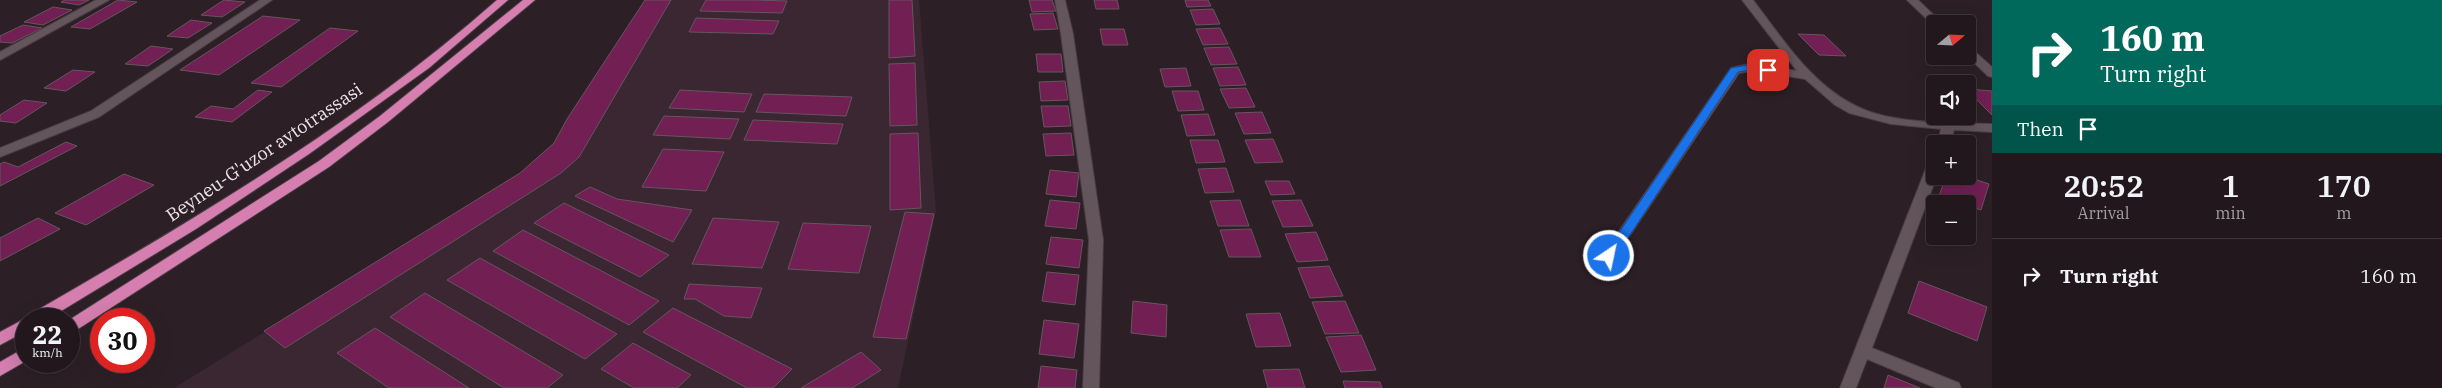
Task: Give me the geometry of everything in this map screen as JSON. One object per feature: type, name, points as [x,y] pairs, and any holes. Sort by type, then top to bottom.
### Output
[{"type":"highway","name":"Beyneu-G'uzor avtotrassasi","points":[[54,308],[133,262],[266,179],[416,72],[503,0]]},
{"type":"highway","points":[[80,319],[324,164],[415,94],[530,0]]},
{"type":"highway","points":[[0,339],[15,330]]},
{"type":"highway","points":[[0,370],[15,360]]},
{"type":"street","points":[[0,57],[104,0]]},
{"type":"street","points":[[0,153],[95,114],[267,0]]},
{"type":"street","points":[[1060,0],[1067,34],[1096,240],[1091,388]]},
{"type":"street","points":[[1747,0],[1808,76],[1840,103],[1869,116],[1949,126],[1992,128]]},
{"type":"street","points":[[1912,0],[1928,15]]},
{"type":"street","points":[[1976,58],[1992,73]]},
{"type":"street","points":[[1609,256],[1735,70],[1753,67],[1808,76]]},
{"type":"street","points":[[1946,135],[1949,126]]},
{"type":"street","points":[[1848,388],[1926,185]]},
{"type":"street","points":[[1862,351],[1953,388]]},
{"type":"shaded area","points":[[646,0],[919,0],[936,211],[898,388],[174,388],[521,173],[555,143]]},
{"type":"building","points":[[65,0],[89,0],[79,5],[61,2]]},
{"type":"building","points":[[118,0],[137,2],[90,29],[71,27]]},
{"type":"building","points":[[224,0],[245,2],[222,17],[201,15]]},
{"type":"building","points":[[645,0],[671,0],[579,157],[561,173],[285,348],[264,331],[520,173],[554,143],[567,119]]},
{"type":"building","points":[[706,0],[787,1],[782,13],[700,11]]},
{"type":"building","points":[[889,0],[912,0],[915,56],[889,58]]},
{"type":"building","points":[[1029,0],[1052,0],[1056,11],[1032,12]]},
{"type":"building","points":[[1094,0],[1117,0],[1119,9],[1096,9]]},
{"type":"building","points":[[1185,0],[1208,0],[1211,6],[1187,7]]},
{"type":"building","points":[[53,7],[72,10],[43,25],[24,22]]},
{"type":"building","points":[[1213,9],[1220,24],[1196,25],[1190,10]]},
{"type":"building","points":[[1053,13],[1058,29],[1034,30],[1030,14]]},
{"type":"building","points":[[263,16],[300,20],[219,75],[180,70]]},
{"type":"building","points":[[696,18],[779,21],[773,34],[689,32]]},
{"type":"building","points":[[191,20],[212,23],[188,38],[167,36]]},
{"type":"building","points":[[23,25],[42,28],[12,43],[0,42],[0,36]]},
{"type":"building","points":[[330,28],[358,31],[281,87],[251,83]]},
{"type":"building","points":[[1220,28],[1228,44],[1203,45],[1196,29]]},
{"type":"building","points":[[1100,29],[1124,29],[1128,45],[1103,45]]},
{"type":"building","points":[[1798,34],[1824,35],[1846,56],[1819,55]]},
{"type":"building","points":[[151,46],[173,49],[148,66],[125,64]]},
{"type":"building","points":[[1229,47],[1237,64],[1211,65],[1204,48]]},
{"type":"building","points":[[1036,54],[1061,54],[1063,72],[1038,72]]},
{"type":"building","points":[[915,63],[917,125],[890,126],[889,64]]},
{"type":"building","points":[[1238,67],[1246,85],[1220,86],[1213,68]]},
{"type":"building","points":[[1186,68],[1191,86],[1165,87],[1160,69]]},
{"type":"building","points":[[73,70],[95,72],[66,91],[44,88]]},
{"type":"building","points":[[1065,81],[1068,100],[1041,101],[1039,82]]},
{"type":"building","points":[[1246,88],[1255,107],[1229,108],[1220,89]]},
{"type":"building","points":[[258,90],[272,92],[232,122],[195,117],[211,106],[233,109]]},
{"type":"building","points":[[680,90],[752,94],[744,112],[669,108]]},
{"type":"building","points":[[1976,90],[1992,91],[1992,115],[1976,99]]},
{"type":"building","points":[[1172,91],[1198,91],[1204,110],[1178,111]]},
{"type":"building","points":[[764,94],[852,97],[846,116],[756,112]]},
{"type":"building","points":[[24,100],[47,103],[16,123],[0,121],[0,115]]},
{"type":"building","points":[[1041,106],[1068,106],[1071,126],[1044,127]]},
{"type":"building","points":[[1262,112],[1271,133],[1244,134],[1235,113]]},
{"type":"building","points":[[1208,114],[1215,135],[1187,136],[1181,115]]},
{"type":"building","points":[[664,116],[739,119],[730,139],[653,135]]},
{"type":"building","points":[[753,120],[843,124],[837,144],[744,140]]},
{"type":"building","points":[[918,133],[921,208],[890,210],[890,134]]},
{"type":"building","points":[[1071,133],[1074,155],[1046,156],[1043,134]]},
{"type":"building","points":[[1273,139],[1283,162],[1255,163],[1245,140]]},
{"type":"building","points":[[1190,140],[1218,140],[1225,162],[1196,163]]},
{"type":"building","points":[[66,142],[77,146],[0,186],[0,164],[4,162],[18,167]]},
{"type":"building","points":[[663,149],[724,152],[706,191],[642,187]]},
{"type":"building","points":[[1226,168],[1234,192],[1205,193],[1198,169]]},
{"type":"building","points":[[1050,170],[1079,173],[1076,197],[1046,194]]},
{"type":"building","points":[[124,174],[154,185],[86,225],[55,213]]},
{"type":"building","points":[[1976,180],[1989,184],[1981,210],[1976,208],[1976,195],[1939,195],[1943,185],[1976,185]]},
{"type":"building","points":[[1265,181],[1289,181],[1295,194],[1271,195]]},
{"type":"building","points":[[590,187],[617,199],[692,210],[673,242],[575,196]]},
{"type":"building","points":[[1050,200],[1080,203],[1076,229],[1045,226]]},
{"type":"building","points":[[1240,200],[1249,226],[1218,226],[1210,201]]},
{"type":"building","points":[[1301,200],[1313,226],[1283,227],[1272,201]]},
{"type":"building","points":[[564,203],[669,255],[640,277],[534,223]]},
{"type":"building","points":[[905,212],[934,214],[906,339],[873,337]]},
{"type":"building","points":[[38,218],[60,229],[0,261],[0,238]]},
{"type":"building","points":[[713,218],[779,222],[762,268],[692,264]]},
{"type":"building","points":[[803,223],[871,226],[859,273],[788,269]]},
{"type":"building","points":[[1251,229],[1261,257],[1229,257],[1220,230]]},
{"type":"building","points":[[523,230],[659,301],[629,325],[493,251]]},
{"type":"building","points":[[1316,232],[1328,260],[1297,262],[1285,234]]},
{"type":"building","points":[[1051,237],[1083,240],[1079,268],[1046,264]]},
{"type":"building","points":[[480,258],[617,334],[585,359],[447,280]]},
{"type":"building","points":[[1329,266],[1343,296],[1310,298],[1298,268]]},
{"type":"building","points":[[1047,272],[1079,275],[1075,305],[1042,301]]},
{"type":"building","points":[[1919,281],[1987,307],[1977,341],[1908,313]]},
{"type":"building","points":[[689,284],[762,288],[751,318],[724,316],[695,299],[684,299]]},
{"type":"building","points":[[425,293],[563,375],[547,388],[504,388],[390,317]]},
{"type":"building","points":[[1133,301],[1167,305],[1166,337],[1131,333]]},
{"type":"building","points":[[1345,301],[1359,333],[1325,334],[1312,302]]},
{"type":"building","points":[[673,308],[792,369],[773,388],[747,388],[643,332]]},
{"type":"building","points":[[1280,313],[1291,346],[1256,347],[1246,314]]},
{"type":"building","points":[[1044,320],[1079,324],[1074,358],[1039,354]]},
{"type":"building","points":[[375,328],[469,388],[389,388],[337,353]]},
{"type":"building","points":[[1361,335],[1376,370],[1341,372],[1326,337]]},
{"type":"building","points":[[633,343],[691,375],[677,388],[634,388],[601,369]]},
{"type":"building","points":[[861,352],[881,370],[852,388],[801,388]]},
{"type":"building","points":[[1041,366],[1077,370],[1075,388],[1038,388]]},
{"type":"building","points":[[1299,369],[1305,388],[1268,388],[1263,370]]},
{"type":"building","points":[[1888,375],[1920,388],[1884,388]]},
{"type":"building","points":[[1343,381],[1380,382],[1382,388],[1345,388]]},
{"type":"route","points":[[1609,256],[1735,70],[1753,67],[1768,70]]}]
